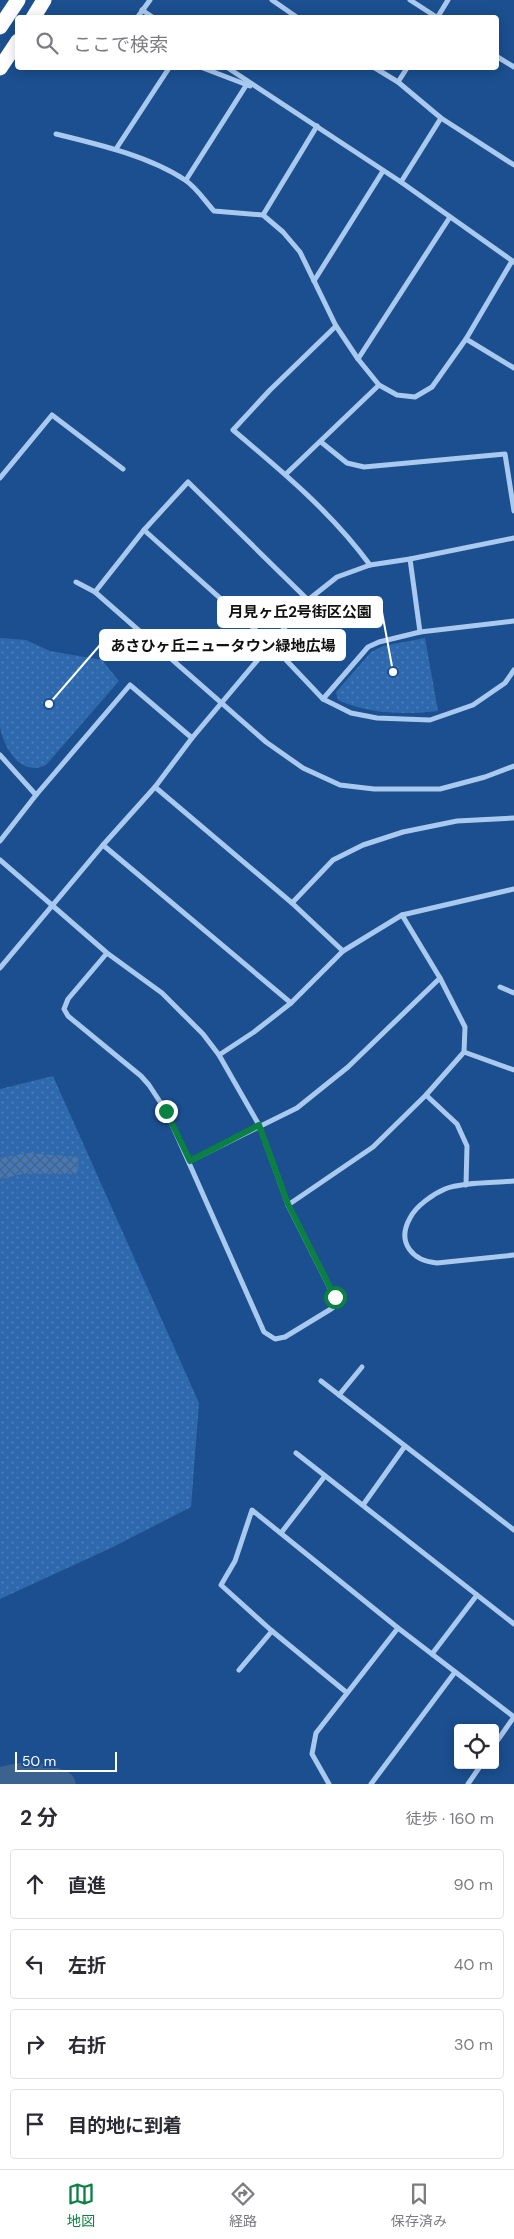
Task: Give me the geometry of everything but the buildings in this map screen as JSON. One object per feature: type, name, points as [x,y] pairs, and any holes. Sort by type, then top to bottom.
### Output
[{"type":"highway","points":[[0,27],[18,0]]},
{"type":"highway","points":[[34,15],[44,0]]},
{"type":"highway","points":[[0,68],[15,46]]},
{"type":"street","points":[[139,15],[150,0]]},
{"type":"street","points":[[272,0],[294,15]]},
{"type":"street","points":[[410,0],[434,15]]},
{"type":"street","points":[[438,15],[448,0]]},
{"type":"street","points":[[142,10],[150,15]]},
{"type":"street","points":[[499,58],[514,67]]},
{"type":"street","points":[[116,149],[168,70]]},
{"type":"street","points":[[208,70],[264,92]]},
{"type":"street","points":[[56,134],[116,149],[186,180],[214,211],[263,216],[283,232],[300,252],[336,326],[358,359],[379,385],[397,395],[415,397],[432,387],[466,339],[513,262],[401,182],[231,70]]},
{"type":"street","points":[[378,70],[398,82],[441,118],[514,165]]},
{"type":"street","points":[[398,82],[406,70]]},
{"type":"street","points":[[186,180],[247,84]]},
{"type":"street","points":[[401,182],[441,118]]},
{"type":"street","points":[[263,216],[317,126]]},
{"type":"street","points":[[314,281],[383,171]]},
{"type":"street","points":[[358,359],[450,217]]},
{"type":"street","points":[[336,326],[270,390],[233,430],[286,474],[348,534],[370,564]]},
{"type":"street","points":[[466,339],[514,368]]},
{"type":"street","points":[[286,474],[379,385]]},
{"type":"street","points":[[0,478],[52,415],[123,469]]},
{"type":"street","points":[[320,442],[347,463],[364,467],[505,454],[514,511]]},
{"type":"street","points":[[95,592],[144,530],[188,482],[308,600]]},
{"type":"street","points":[[144,530],[270,643],[323,699],[350,713],[377,718],[430,720],[473,705],[504,683],[514,670]]},
{"type":"street","points":[[0,968],[54,906],[103,845],[155,787],[192,738],[308,600],[337,577],[370,564],[410,559],[514,538]]},
{"type":"street","points":[[410,559],[420,632]]},
{"type":"street","points":[[76,582],[95,592],[266,742],[303,768],[340,785],[374,788],[440,789],[485,777],[514,766]]},
{"type":"street","points":[[323,699],[368,647],[379,642],[420,632],[514,621]]},
{"type":"street","points":[[0,841],[36,795],[130,685],[192,738]]},
{"type":"street","points":[[0,755],[36,795]]},
{"type":"street","points":[[155,787],[292,903],[343,951]]},
{"type":"street","points":[[292,903],[333,860],[363,845],[403,832],[457,821],[514,818]]},
{"type":"street","points":[[103,845],[291,1003]]},
{"type":"street","points":[[0,860],[107,953],[162,993],[192,1021],[219,1055],[259,1125],[288,1204],[335,1297],[336,1303],[331,1309],[285,1337],[275,1339],[264,1332],[190,1161],[166,1111],[149,1085],[68,1016],[64,1009],[68,1000],[107,953]]},
{"type":"street","points":[[219,1055],[254,1032],[291,1003],[343,951],[402,915],[514,890]]},
{"type":"street","points":[[288,1204],[373,1147],[426,1095],[464,1052],[465,1027],[440,978],[402,915]]},
{"type":"street","points":[[190,1161],[259,1125],[297,1108],[328,1085],[440,978]]},
{"type":"street","points":[[500,987],[514,992]]},
{"type":"street","points":[[464,1052],[514,1070]]},
{"type":"street","points":[[426,1095],[457,1124],[467,1146],[466,1186]]},
{"type":"street","points":[[514,1181],[444,1189],[417,1208],[409,1219],[405,1235],[409,1249],[420,1260],[437,1263],[514,1255]]},
{"type":"street","points":[[339,1395],[362,1367]]},
{"type":"street","points":[[321,1381],[514,1530]]},
{"type":"street","points":[[363,1505],[405,1446]]},
{"type":"street","points":[[296,1453],[514,1624]]},
{"type":"street","points":[[281,1532],[325,1476]]},
{"type":"street","points":[[346,1692],[272,1631],[221,1585],[235,1561],[252,1510],[398,1628],[514,1717],[499,1738]]},
{"type":"street","points":[[432,1654],[477,1595]]},
{"type":"street","points":[[329,1784],[312,1754],[313,1739],[346,1692],[398,1628]]},
{"type":"street","points":[[239,1670],[272,1631]]},
{"type":"street","points":[[371,1784],[456,1672]]},
{"type":"street","points":[[468,1784],[478,1769]]},
{"type":"shaded area","points":[[0,638],[26,640],[50,651],[102,660],[119,681],[46,765],[37,768],[29,767],[15,759],[5,744],[2,735],[0,727]]},
{"type":"shaded area","points":[[425,638],[438,711],[400,713],[374,711],[338,700],[336,692],[371,652],[383,646]]},
{"type":"shaded area","points":[[53,1076],[199,1403],[191,1507],[113,1547],[0,1599],[0,1089]]},
{"type":"waterway","points":[[0,1780],[32,1775],[47,1777],[63,1784]]},
{"type":"place","name":"月見ヶ丘2号街区公園","points":[[393,672]]},
{"type":"place","name":"あさひヶ丘ニュータウン緑地広場","points":[[49,704]]},
{"type":"route","points":[[166,1111],[190,1161],[259,1125],[288,1204],[335,1297]]}]
